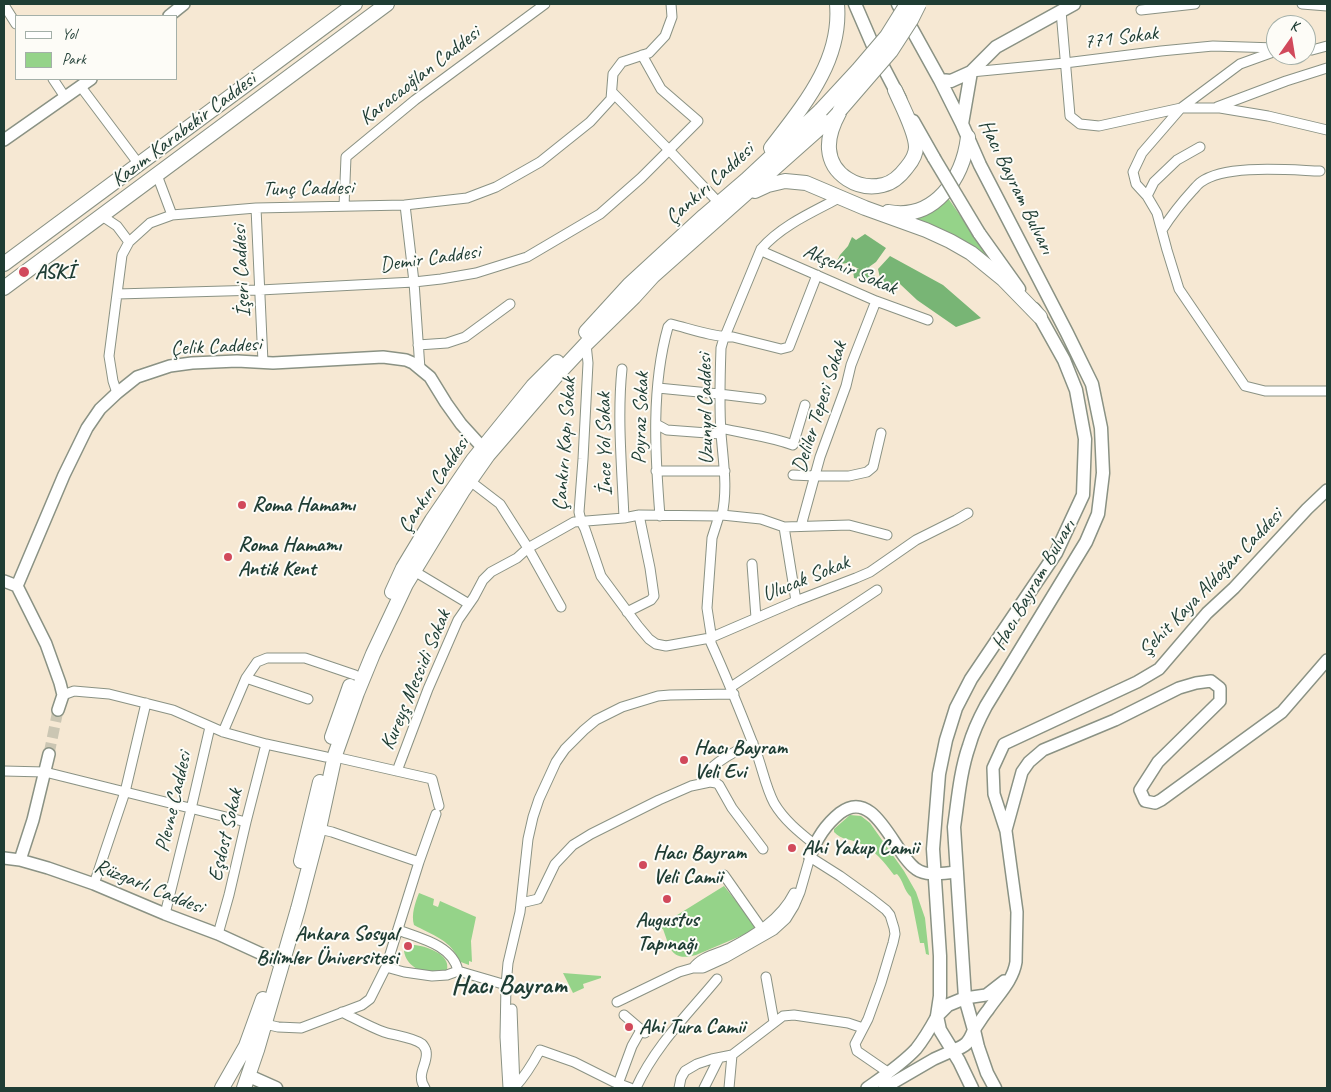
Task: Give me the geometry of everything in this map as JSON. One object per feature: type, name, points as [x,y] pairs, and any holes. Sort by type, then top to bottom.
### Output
[{"type":"main road","name":"Kazım Karabekir Caddesi","points":[[4,264],[355,4]]},
{"type":"main road","name":"Kazım Karabekir Caddesi","points":[[4,288],[387,4]]},
{"type":"main road","points":[[746,180],[818,84],[829,59],[835,37],[838,16],[837,4]]},
{"type":"main road","name":"Hacı Bayram Bulvarı","points":[[855,4],[884,53],[894,90],[979,233],[1040,317],[1064,360],[1076,390],[1085,439],[1083,495],[1056,553],[971,678],[956,708],[946,740],[939,774],[934,840],[940,956],[940,996],[937,1016],[940,1030],[959,1061],[972,1088]]},
{"type":"main road","name":"Hacı Bayram Bulvarı","points":[[898,4],[906,11],[962,124],[980,165],[1068,332],[1092,384],[1101,428],[1103,473],[1098,514],[1086,542],[986,706],[971,740],[961,777],[954,827],[965,998],[978,1048],[995,1088]]},
{"type":"main road","name":"Çankırı Caddesi","points":[[247,1082],[298,909],[319,829],[330,757],[373,654],[406,584],[470,481],[488,455],[530,405],[586,344],[653,276],[840,110],[911,20],[919,4]]},
{"type":"main road","points":[[940,80],[951,81],[971,72],[996,47],[1074,4]]},
{"type":"main road","name":"Çankırı Caddesi","points":[[220,1087],[234,1068],[246,1046],[277,961],[341,710],[355,674],[403,568],[432,520],[482,447],[533,386],[629,285],[821,110],[858,70],[906,11]]},
{"type":"main road","points":[[962,124],[971,72]]},
{"type":"main road","points":[[840,110],[830,137],[829,150],[834,166],[843,177],[861,185],[883,185],[901,175],[914,157],[916,148],[915,138],[894,90]]},
{"type":"main road","points":[[865,208],[895,213],[907,212],[924,208],[935,202],[945,192],[962,165],[968,137]]},
{"type":"main road","points":[[742,197],[768,185],[785,181],[806,183],[865,208],[926,230],[970,253],[1003,279],[1040,317]]},
{"type":"main road","points":[[937,1016],[948,1005],[965,998]]},
{"type":"main road","points":[[952,1051],[969,1043],[974,1030]]},
{"type":"main road","points":[[220,1087],[234,1079],[276,1088]]},
{"type":"street","points":[[170,15],[184,4]]},
{"type":"street","points":[[671,4],[672,17],[665,36],[649,53],[622,62],[613,74],[612,92],[719,203]]},
{"type":"street","points":[[1141,10],[1195,4]]},
{"type":"street","points":[[1302,4],[1327,6]]},
{"type":"street","points":[[4,5],[15,22]]},
{"type":"street","name":"Karacaoğlan Caddesi","points":[[344,206],[346,156],[415,100],[541,5]]},
{"type":"street","points":[[1061,11],[1070,116],[1080,124],[1099,126],[1181,108],[1220,108],[1268,116],[1327,130]]},
{"type":"street","name":"771 Sokak","points":[[971,72],[1213,46],[1266,49]]},
{"type":"street","points":[[1266,53],[1240,64],[1181,108],[1142,153],[1133,172],[1136,184],[1147,196],[1157,213],[1179,289],[1245,386],[1265,391],[1327,391]]},
{"type":"street","name":"Demir Caddesi","points":[[117,294],[260,290],[414,282],[476,273],[527,257],[600,214],[642,178],[698,121],[661,90],[642,55]]},
{"type":"street","points":[[1212,108],[1286,80],[1327,68]]},
{"type":"street","points":[[54,80],[65,97]]},
{"type":"street","points":[[4,140],[90,80]]},
{"type":"street","points":[[80,87],[138,163]]},
{"type":"street","name":"Tunç Caddesi","points":[[117,393],[112,381],[109,356],[122,255],[130,242],[150,224],[172,215],[256,208],[405,205],[467,198],[496,188],[540,162],[590,122],[611,99],[612,92]]},
{"type":"street","points":[[1147,196],[1154,182],[1177,160],[1200,147]]},
{"type":"street","points":[[1162,230],[1178,205],[1200,182],[1215,175],[1241,171],[1269,170],[1320,172]]},
{"type":"street","points":[[157,174],[172,215]]},
{"type":"street","name":"Uzunyol Caddesi","points":[[814,844],[785,819],[774,802],[733,690],[711,643],[707,608],[712,538],[725,504],[726,486],[719,394],[721,348],[761,249],[771,237],[793,222],[841,197]]},
{"type":"street","points":[[405,205],[414,282],[420,369],[430,377],[461,424],[482,447]]},
{"type":"street","name":"İşeri Caddesi","points":[[256,208],[263,362]]},
{"type":"street","points":[[102,216],[117,226],[130,242]]},
{"type":"street","name":"Akşehir Sokak","points":[[761,249],[766,253],[876,301],[928,320]]},
{"type":"street","points":[[725,337],[733,337],[781,349],[789,347],[817,275]]},
{"type":"street","name":"Deliler Tepesi Sokak","points":[[801,526],[820,457],[849,378],[851,365],[876,301]]},
{"type":"street","points":[[418,345],[447,343],[465,337],[510,304]]},
{"type":"street","name":"Poyraz Sokak","points":[[660,516],[655,443],[660,363],[668,327],[671,324],[725,337]]},
{"type":"street","name":"Çankırı Kapı Sokak","points":[[469,604],[487,575],[517,558],[528,548],[574,522],[581,521],[579,512],[588,364],[586,344]]},
{"type":"street","name":"Çelik Caddesi","points":[[17,586],[64,476],[87,428],[100,409],[137,377],[170,366],[192,363],[263,362],[384,356],[406,360],[420,369]]},
{"type":"street","name":"İnce Yol Sokak","points":[[622,369],[621,454],[624,518]]},
{"type":"street","points":[[658,388],[761,399]]},
{"type":"street","points":[[656,424],[667,430],[758,434],[793,445],[805,405]]},
{"type":"street","points":[[793,475],[849,476],[867,472],[873,468],[881,433]]},
{"type":"street","points":[[656,471],[725,471]]},
{"type":"street","points":[[470,481],[500,504],[528,548],[561,607]]},
{"type":"street","name":"Şehit Kaya Aldoğan Caddesi","points":[[974,1030],[1003,991],[1015,968],[1016,962],[1017,912],[1006,832],[994,794],[993,768],[1004,744],[1137,682],[1159,669],[1207,613],[1234,588],[1327,490]]},
{"type":"street","name":"Ulucak Sokak","points":[[628,612],[649,639],[656,644],[666,646],[710,638],[870,572],[916,540],[968,513]]},
{"type":"street","points":[[639,515],[654,596],[651,600],[628,612],[601,576],[581,521],[639,515],[721,516],[760,519],[784,527],[849,525],[887,535]]},
{"type":"street","points":[[784,527],[796,601]]},
{"type":"street","points":[[752,564],[756,618]]},
{"type":"street","points":[[414,571],[469,604]]},
{"type":"street","points":[[4,582],[17,586],[46,644],[63,695],[58,710]]},
{"type":"street","points":[[515,1088],[505,1037],[509,986],[508,963],[521,903],[528,839],[533,817],[556,762],[565,749],[596,720],[622,707],[658,696],[733,690],[877,590]]},
{"type":"street","name":"Kureyş Mescidi Sokak","points":[[397,771],[428,689],[458,620],[469,604]]},
{"type":"street","points":[[223,732],[246,678],[257,662],[268,658],[305,658],[355,674]]},
{"type":"street","points":[[1006,832],[1022,772],[1029,762],[1043,750],[1115,720],[1179,688],[1212,681],[1220,688],[1220,701],[1158,762],[1140,790],[1145,801],[1155,803],[1282,712],[1327,660]]},
{"type":"street","points":[[246,678],[308,699]]},
{"type":"street","points":[[63,695],[74,691],[109,694],[173,710],[223,732],[266,744],[432,779],[437,810],[418,862],[386,967],[370,999],[362,1005],[301,1028],[278,1027],[265,1024]]},
{"type":"street","points":[[94,884],[124,792],[146,703]]},
{"type":"street","name":"Plevne Caddesi","points":[[165,914],[210,727]]},
{"type":"street","points":[[703,783],[704,776],[712,768],[735,752],[753,743]]},
{"type":"street","name":"Eşdost Sokak","points":[[218,934],[266,744]]},
{"type":"street","points":[[20,860],[33,820],[49,754]]},
{"type":"street","points":[[4,771],[45,772],[246,822]]},
{"type":"street","points":[[521,903],[538,899],[555,864],[573,845],[659,800],[690,786],[703,783],[716,782],[719,785],[732,808],[763,849]]},
{"type":"street","points":[[617,1002],[679,972],[693,968],[703,968],[725,958],[764,932],[774,930],[790,914],[800,892],[814,844],[823,830],[836,816],[851,807],[857,806],[871,812],[913,867],[925,873],[957,872]]},
{"type":"street","points":[[319,829],[418,862]]},
{"type":"street","points":[[810,857],[872,898],[886,910],[894,925],[895,934],[886,968],[872,1007],[855,1044],[862,1055],[889,1073]]},
{"type":"street","name":"Rüzgarlı Caddesi","points":[[4,858],[20,860],[48,868],[94,884],[218,934],[277,961]]},
{"type":"street","points":[[724,875],[764,932]]},
{"type":"street","points":[[398,930],[421,938],[447,952],[454,960],[458,971]]},
{"type":"street","points":[[386,967],[432,976],[447,975],[458,971],[509,986]]},
{"type":"street","points":[[965,998],[986,995],[1011,975]]},
{"type":"street","points":[[766,977],[774,1022]]},
{"type":"street","points":[[636,1088],[642,1074],[659,1048],[717,979]]},
{"type":"street","points":[[342,1012],[384,1032],[422,1044],[426,1049],[421,1077],[423,1086]]},
{"type":"street","points":[[679,1088],[685,1071],[697,1064],[732,1055],[783,1016],[794,1015],[848,1023],[863,1028]]},
{"type":"street","points":[[618,1084],[632,1046],[643,1031],[624,1016]]},
{"type":"street","points":[[867,1088],[889,1073],[916,1048],[937,1016]]},
{"type":"street","points":[[515,1088],[533,1064],[540,1050],[574,1062],[630,1088]]},
{"type":"street","points":[[884,1088],[934,1059],[952,1051]]},
{"type":"street","points":[[729,1088],[732,1055]]},
{"type":"street","points":[[704,1088],[719,1058]]},
{"type":"green space","points":[[948,198],[997,269],[910,219]]},
{"type":"green space","points":[[865,234],[886,248],[876,262],[869,267],[876,278],[873,282],[854,278],[853,270],[859,269],[847,263],[835,265],[852,237],[856,240]]},
{"type":"green space","points":[[890,256],[943,285],[981,318],[956,327],[917,300],[900,284],[891,289],[881,282],[878,269]]},
{"type":"green space","points":[[850,815],[861,816],[870,823],[904,871],[916,892],[925,918],[929,955],[926,954],[924,943],[920,943],[911,897],[899,876],[897,874],[894,875],[870,849],[840,837],[834,832],[834,829]]},
{"type":"green space","points":[[724,886],[756,926],[755,930],[696,955],[681,957],[676,955],[670,947],[663,929],[653,930]]},
{"type":"green space","points":[[419,893],[434,899],[433,905],[438,907],[440,901],[476,917],[471,941],[472,962],[469,961],[469,965],[458,961],[456,954],[447,944],[414,925],[413,913]]},
{"type":"green space","points":[[414,945],[431,949],[441,955],[447,964],[447,970],[427,972],[415,967],[406,958],[404,951],[407,947]]},
{"type":"green space","points":[[563,973],[601,976],[601,978],[583,984],[584,988],[573,993]]},
{"type":"tunnel","points":[[49,754],[58,710]]},
{"type":"place","name":"ASKİ","points":[[24,272]]},
{"type":"place","name":"Roma Hamamı","points":[[242,505]]},
{"type":"place","name":"Roma Hamamı Antik Kent","points":[[228,557]]},
{"type":"place","name":"Hacı Bayram Veli Evi","points":[[684,760]]},
{"type":"place","name":"Ahi Yakup Camii","points":[[792,848]]},
{"type":"place","name":"Hacı Bayram Veli Camii","points":[[643,865]]},
{"type":"place","name":"Augustus Tapınağı","points":[[667,899]]},
{"type":"place","name":"Ankara Sosyal Bilimler Üniversitesi","points":[[408,946]]},
{"type":"place","name":"Ahi Tura Camii","points":[[629,1027]]},
{"type":"district","name":"Hacı Bayram","points":[[509,986]]}]
